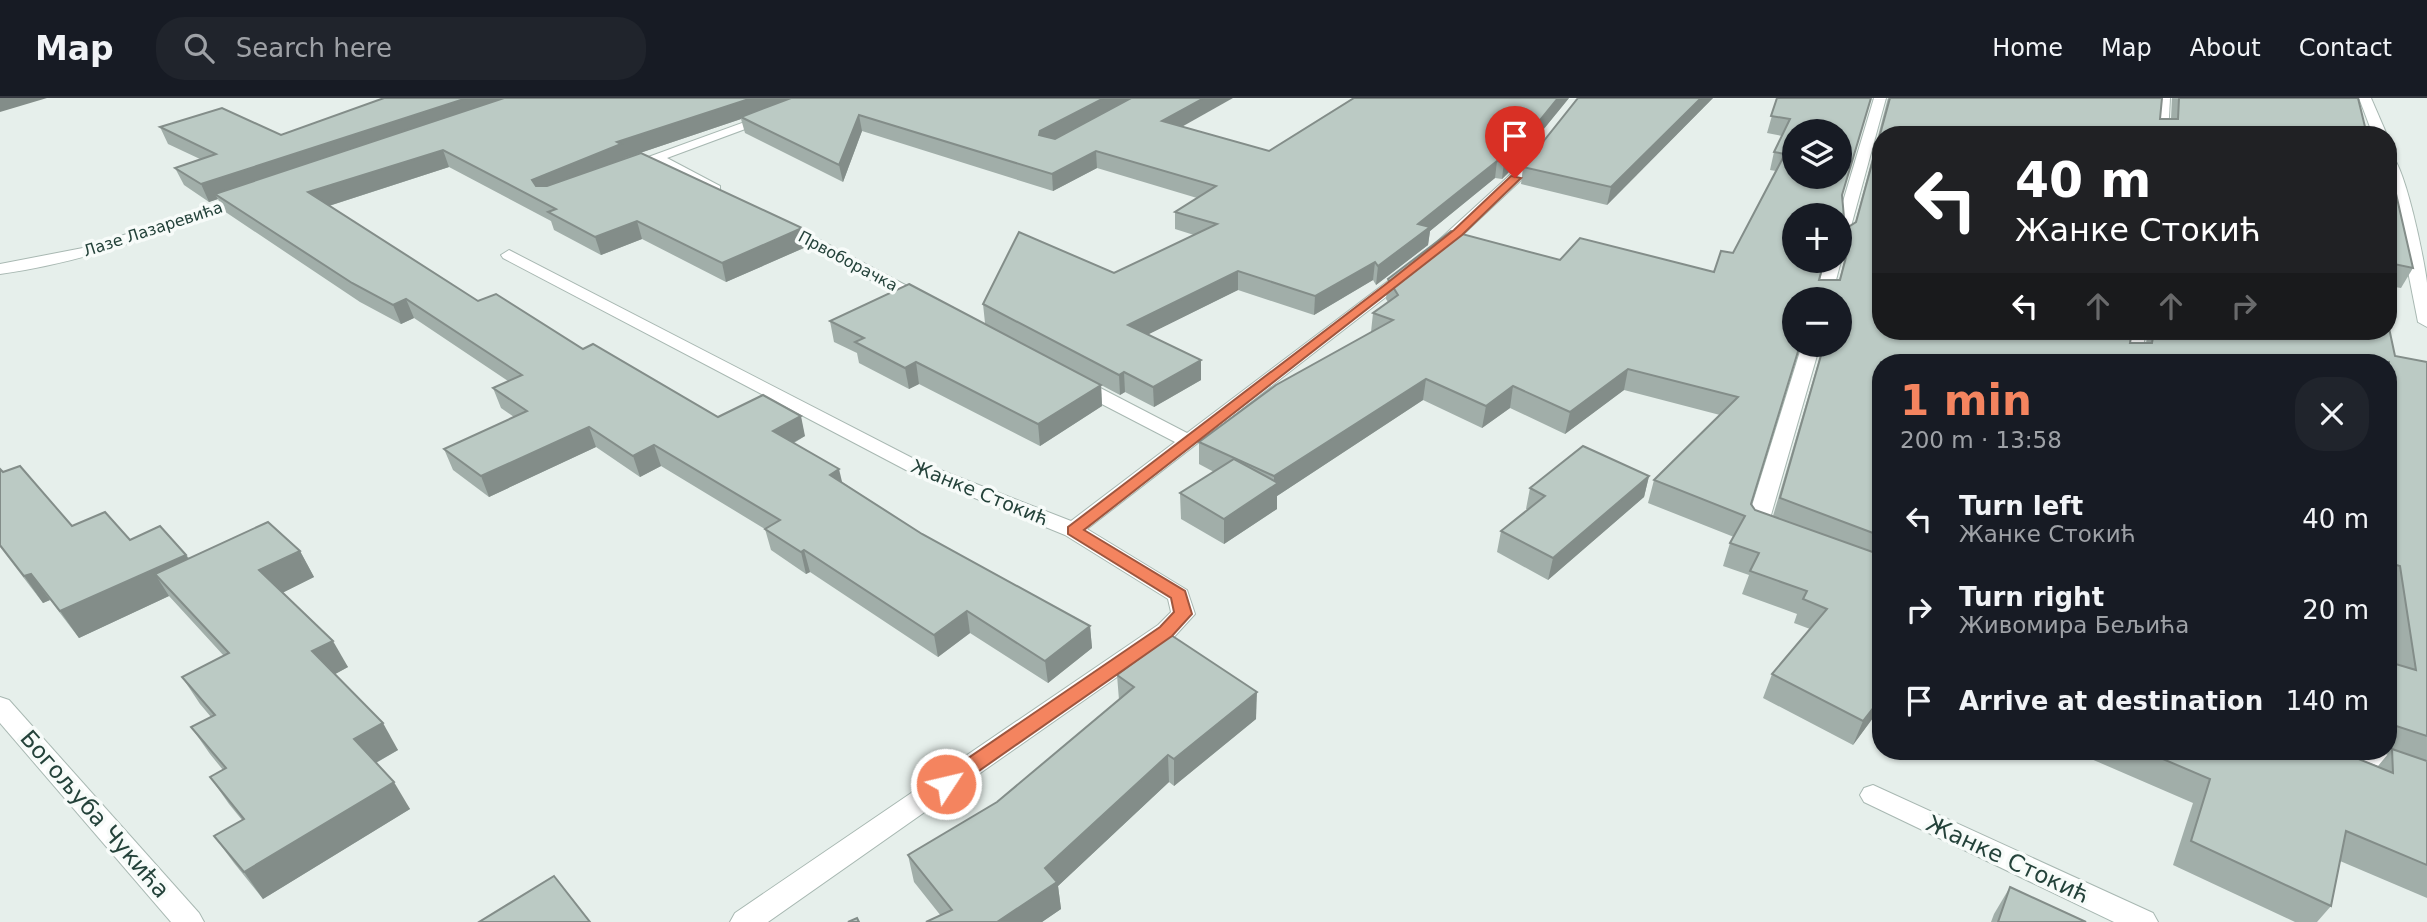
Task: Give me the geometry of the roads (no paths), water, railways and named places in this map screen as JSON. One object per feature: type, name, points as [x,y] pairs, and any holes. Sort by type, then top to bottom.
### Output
[{"type":"street","points":[[631,166],[823,98]]},
{"type":"street","points":[[1850,203],[1880,98]]},
{"type":"street","points":[[2162,126],[2164,98]]},
{"type":"street","points":[[2365,98],[2376,126]]},
{"type":"street","points":[[1073,530],[1458,233],[1515,178],[1555,131]]},
{"type":"street","points":[[655,157],[726,195]]},
{"type":"street","points":[[2397,180],[2427,322]]},
{"type":"street","name":"Лазе Лазаревића","points":[[0,269],[34,265],[85,251],[257,195]]},
{"type":"street","name":"Првоборачка","points":[[761,214],[936,308]]},
{"type":"street","name":"Жанке Стокић","points":[[509,255],[913,466],[1073,530],[1179,595],[1183,614],[1166,631],[745,922]]},
{"type":"street","points":[[1794,539],[1757,525],[1807,357]]},
{"type":"street","points":[[1062,376],[1189,442]]},
{"type":"street","name":"Богољуба Чукића","points":[[0,706],[189,922]]},
{"type":"street","points":[[2374,760],[2427,780]]},
{"type":"street","name":"Жанке Стокић","points":[[1873,795],[2143,922]]}]
